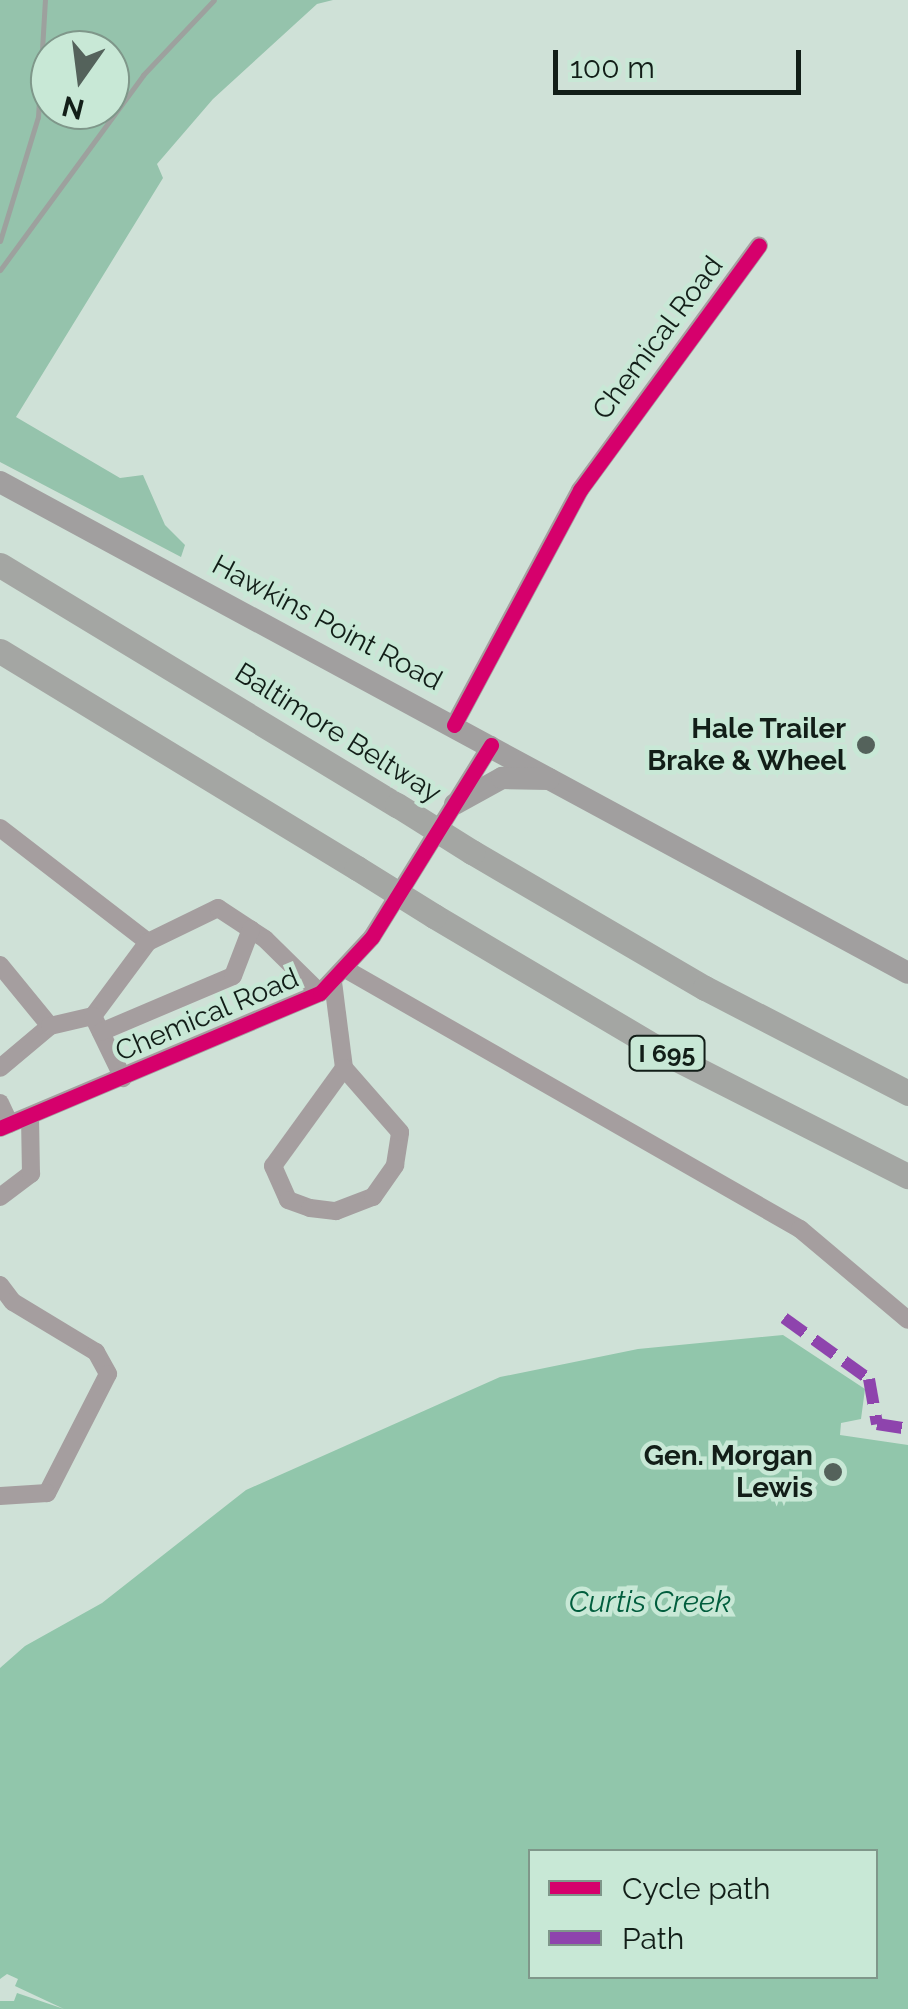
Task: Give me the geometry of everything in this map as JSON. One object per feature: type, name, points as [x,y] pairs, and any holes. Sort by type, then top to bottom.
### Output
[{"type":"highway","name":"Baltimore Beltway","points":[[0,565],[704,988],[908,1093]]},
{"type":"highway","name":"I 695","points":[[0,651],[668,1054],[908,1176]]},
{"type":"main road","name":"Hawkins Point Road","points":[[0,482],[898,968],[908,984]]},
{"type":"main road","points":[[454,804],[502,778],[552,779]]},
{"type":"street","name":"Chemical Road","points":[[454,726],[580,490],[758,245]]},
{"type":"street","points":[[344,1068],[273,1166],[288,1200],[310,1208],[336,1211],[373,1196],[395,1165],[400,1132],[344,1068],[334,982],[491,745]]},
{"type":"street","points":[[0,828],[148,942]]},
{"type":"street","points":[[97,1024],[148,942],[218,908],[334,982],[800,1229],[908,1320]]},
{"type":"street","points":[[0,1068],[50,1026],[97,1024],[233,976],[251,929]]},
{"type":"street","points":[[0,965],[50,1026]]},
{"type":"street","name":"Chemical Road","points":[[5,1126],[124,1078],[334,982]]},
{"type":"street","points":[[97,1024],[124,1078]]},
{"type":"street","points":[[0,1103],[5,1126]]},
{"type":"street","points":[[0,1197],[32,1174],[30,1116]]},
{"type":"street","points":[[0,1284],[13,1302],[96,1352],[108,1374],[47,1493],[4,1495]]},
{"type":"shaded area","points":[[0,0],[333,0],[317,4],[213,99],[157,164],[163,178],[16,417],[120,478],[143,475],[165,525],[185,545],[181,557],[0,462]]},
{"type":"water","name":"Curtis Creek","points":[[783,1335],[865,1389],[861,1419],[841,1423],[840,1435],[908,1445],[908,2009],[0,2009],[0,1668],[25,1646],[102,1603],[246,1490],[500,1377],[638,1349]]},
{"type":"pier","points":[[7,1974],[18,1979],[15,1986],[64,2009],[17,1993],[14,2001],[0,2001],[0,1979]]},
{"type":"railway","points":[[0,241],[38,117],[45,0]]},
{"type":"railway","points":[[0,270],[143,75],[214,0]]},
{"type":"marked path","points":[[784,1318],[869,1379],[877,1424],[908,1429]]},
{"type":"cycle path","points":[[454,725],[580,490],[759,245]]},
{"type":"cycle path","points":[[0,1128],[320,993],[372,937],[491,745]]},
{"type":"place","name":"Hale Trailer Brake & Wheel","points":[[866,745]]},
{"type":"place","name":"Gen. Morgan Lewis","points":[[833,1472]]}]
